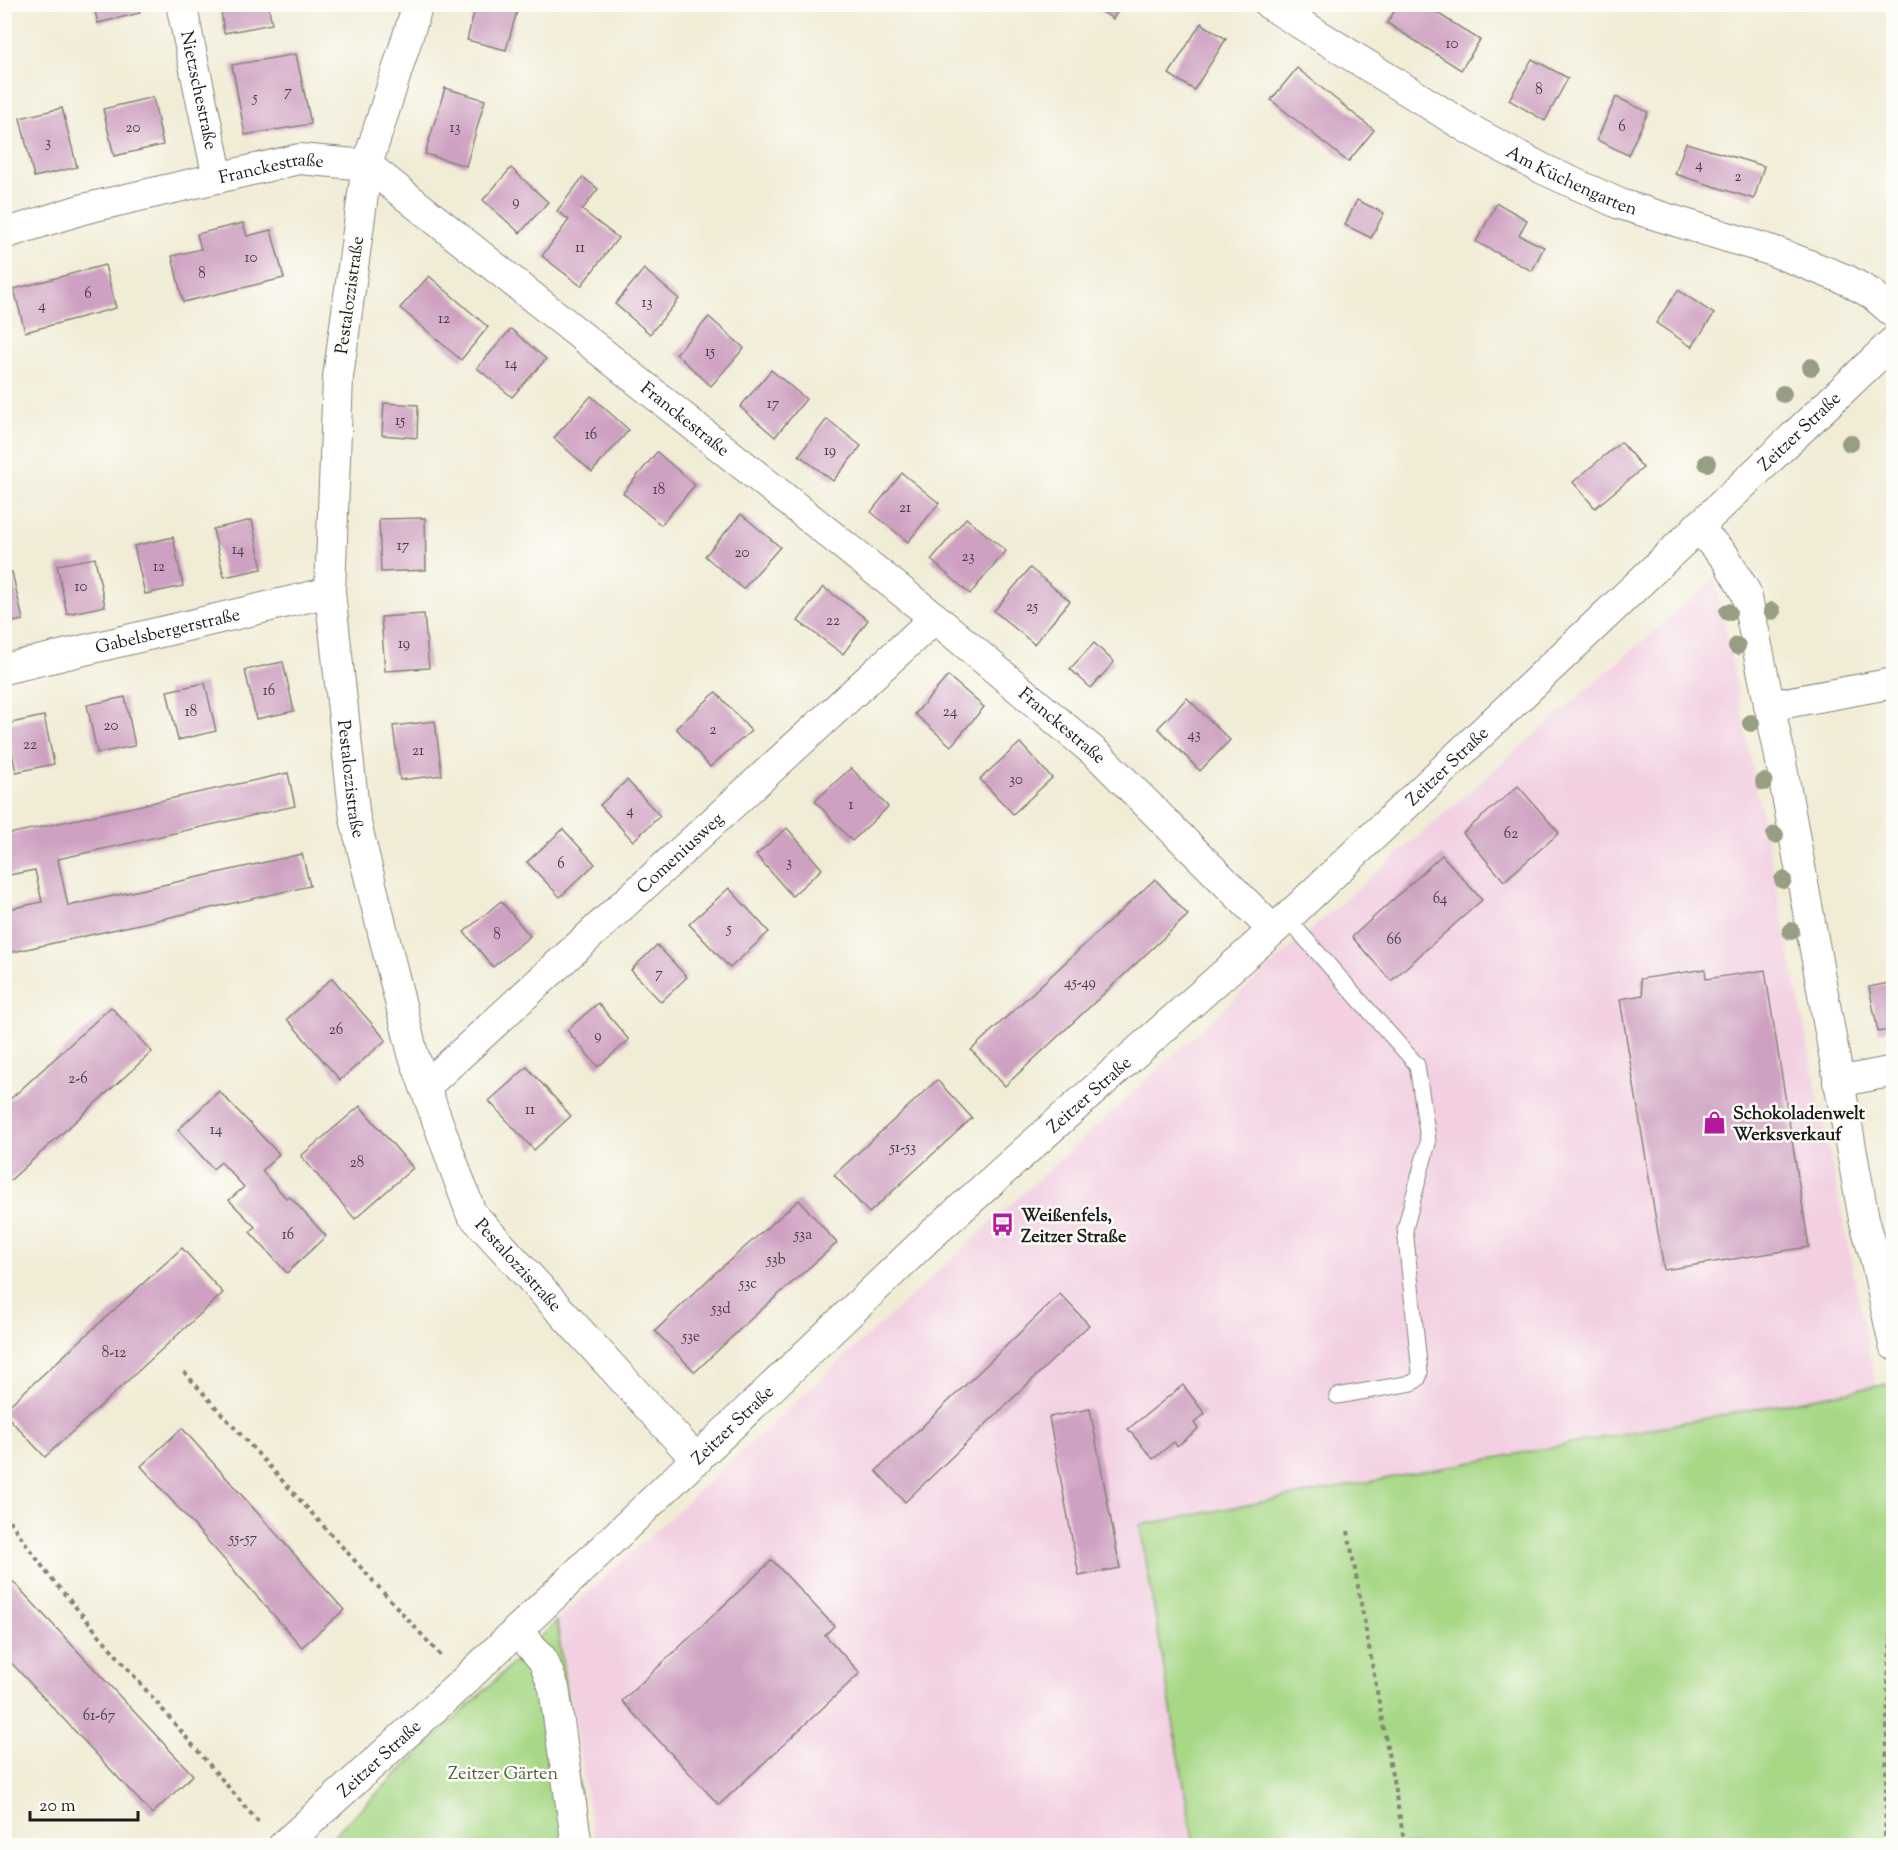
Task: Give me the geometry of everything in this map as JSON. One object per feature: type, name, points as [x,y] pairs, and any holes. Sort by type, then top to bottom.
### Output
[{"type":"street","name":"Nietzschestraße","points":[[181,4],[218,178]]},
{"type":"street","name":"Pestalozzistraße","points":[[418,4],[367,165],[338,377],[330,592],[355,819],[413,1054],[471,1213],[697,1460]]},
{"type":"street","name":"Am Küchengarten","points":[[1269,4],[1469,129],[1543,169],[1620,204],[1773,251],[1847,280],[1872,294],[1893,313]]},
{"type":"street","name":"Franckestraße","points":[[4,234],[83,209],[299,159],[367,165],[935,618],[1100,757],[1280,924]]},
{"type":"street","name":"Zeitzer Straße","points":[[273,1837],[464,1681],[934,1232],[1280,924],[1893,341]]},
{"type":"street","points":[[1697,527],[1725,557],[1746,592],[1798,855],[1864,1219],[1876,1261],[1893,1345]]},
{"type":"street","name":"Gabelsbergerstraße","points":[[4,669],[330,592]]},
{"type":"street","name":"Comeniusweg","points":[[425,1087],[935,618]]},
{"type":"street","points":[[1769,706],[1893,683]]},
{"type":"street","points":[[1838,1082],[1893,1071]]},
{"type":"street","points":[[517,1630],[543,1660],[554,1688],[577,1845]]},
{"type":"lane","points":[[1280,924],[1417,1065],[1427,1132],[1428,1143],[1405,1229],[1420,1373],[1418,1380],[1337,1396]]},
{"type":"path","points":[[184,1372],[464,1681]]},
{"type":"path","points":[[4,1513],[50,1578],[273,1837]]},
{"type":"path","points":[[1348,1531],[1405,1845]]},
{"type":"path","points":[[1885,1845],[1888,1680],[1893,1583]]},
{"type":"shaded area","points":[[1715,578],[1876,1386],[1140,1525],[1194,1845],[595,1845],[557,1621],[1301,938]]},
{"type":"green space","points":[[1893,1383],[1893,1845],[1194,1845],[1140,1525]]},
{"type":"green space","name":"Zeitzer Gärten","points":[[557,1621],[586,1845],[323,1845]]},
{"type":"building","points":[[93,4],[138,4],[140,13],[98,23]]},
{"type":"building","points":[[220,4],[268,4],[272,24],[224,33]]},
{"type":"building","points":[[476,4],[519,4],[506,50],[467,40]]},
{"type":"building","points":[[1090,4],[1122,4],[1113,19]]},
{"type":"building","points":[[1399,4],[1423,4],[1480,40],[1461,70],[1387,23]]},
{"type":"building","points":[[1201,23],[1226,39],[1194,90],[1169,74]]},
{"type":"building","points":[[296,54],[311,124],[245,135],[232,65]]},
{"type":"building","points":[[1532,59],[1568,78],[1545,121],[1509,100]]},
{"type":"building","points":[[1297,68],[1374,130],[1348,162],[1271,100]]},
{"type":"building","points":[[445,88],[485,100],[466,166],[425,154]]},
{"type":"building","points":[[153,97],[163,145],[114,156],[103,109]]},
{"type":"building","points":[[1616,97],[1648,112],[1628,155],[1597,140]]},
{"type":"building","points":[[62,108],[77,167],[34,177],[20,118]]},
{"type":"building","points":[[1686,143],[1764,166],[1754,199],[1675,174]]},
{"type":"building","points":[[511,168],[548,202],[520,233],[483,200]]},
{"type":"building","points":[[583,177],[598,189],[582,210],[618,238],[581,286],[542,256],[569,220],[557,211]]},
{"type":"building","points":[[1357,200],[1384,213],[1371,238],[1345,225]]},
{"type":"building","points":[[1497,203],[1527,220],[1519,235],[1544,247],[1532,271],[1476,242]]},
{"type":"building","points":[[243,223],[247,236],[271,230],[284,278],[183,302],[172,256],[201,249],[197,234]]},
{"type":"building","points":[[105,265],[116,308],[25,332],[14,289]]},
{"type":"building","points":[[644,269],[679,299],[650,334],[615,304]]},
{"type":"building","points":[[429,276],[488,327],[461,360],[400,308]]},
{"type":"building","points":[[1678,290],[1714,314],[1692,347],[1656,323]]},
{"type":"building","points":[[709,317],[744,348],[711,386],[676,354]]},
{"type":"building","points":[[511,329],[546,359],[512,397],[477,368]]},
{"type":"building","points":[[771,370],[806,399],[775,437],[740,407]]},
{"type":"building","points":[[591,396],[629,430],[592,472],[554,438]]},
{"type":"building","points":[[384,403],[418,405],[417,438],[382,435]]},
{"type":"building","points":[[827,419],[861,446],[833,481],[799,455]]},
{"type":"building","points":[[1621,442],[1643,468],[1595,508],[1573,482]]},
{"type":"building","points":[[657,452],[695,485],[661,525],[623,493]]},
{"type":"building","points":[[902,473],[939,503],[908,542],[871,512]]},
{"type":"building","points":[[741,514],[780,547],[743,589],[705,556]]},
{"type":"building","points":[[425,518],[426,570],[381,572],[379,519]]},
{"type":"building","points":[[966,518],[1006,551],[970,594],[931,560]]},
{"type":"building","points":[[252,520],[262,569],[224,577],[213,529]]},
{"type":"building","points":[[173,537],[183,586],[145,594],[134,546]]},
{"type":"building","points":[[95,558],[105,606],[67,614],[57,565]]},
{"type":"building","points":[[1030,568],[1070,601],[1034,644],[994,611]]},
{"type":"building","points":[[12,572],[23,620],[4,624],[4,574]]},
{"type":"building","points":[[823,587],[868,620],[843,654],[798,621]]},
{"type":"building","points":[[424,614],[429,668],[385,671],[381,617]]},
{"type":"building","points":[[1094,643],[1114,662],[1091,688],[1070,669]]},
{"type":"building","points":[[283,662],[294,711],[256,719],[245,670]]},
{"type":"building","points":[[948,676],[984,707],[951,746],[915,714]]},
{"type":"building","points":[[205,683],[216,731],[178,740],[167,691]]},
{"type":"building","points":[[716,692],[751,731],[710,767],[676,728]]},
{"type":"building","points":[[125,697],[135,746],[97,753],[87,705]]},
{"type":"building","points":[[1187,698],[1230,740],[1200,771],[1158,728]]},
{"type":"building","points":[[44,716],[54,764],[16,772],[6,724]]},
{"type":"building","points":[[435,721],[442,775],[400,780],[393,726]]},
{"type":"building","points":[[1020,743],[1052,778],[1013,814],[980,779]]},
{"type":"building","points":[[851,768],[888,807],[852,841],[815,801]]},
{"type":"building","points":[[288,773],[295,806],[58,859],[68,906],[302,854],[310,886],[4,954],[4,910],[42,902],[35,870],[4,876],[4,835]]},
{"type":"building","points":[[627,780],[660,816],[633,841],[600,805]]},
{"type":"building","points":[[1518,786],[1559,833],[1504,881],[1463,833]]},
{"type":"building","points":[[787,828],[822,869],[792,896],[756,855]]},
{"type":"building","points":[[563,829],[595,864],[560,897],[527,862]]},
{"type":"building","points":[[1442,855],[1482,900],[1391,981],[1352,937]]},
{"type":"building","points":[[1155,879],[1188,915],[1005,1086],[971,1050]]},
{"type":"building","points":[[729,888],[769,932],[730,968],[689,924]]},
{"type":"building","points":[[501,901],[530,936],[493,967],[464,932]]},
{"type":"building","points":[[657,945],[687,977],[661,1002],[631,970]]},
{"type":"building","name":"Schokoladenwelt Werksverkauf","points":[[1705,969],[1706,979],[1765,970],[1809,1247],[1664,1270],[1620,999],[1643,995],[1640,979]]},
{"type":"building","points":[[332,978],[386,1040],[340,1080],[287,1019]]},
{"type":"building","points":[[1894,982],[1894,1029],[1878,1032],[1869,987]]},
{"type":"building","points":[[598,1003],[629,1040],[598,1067],[567,1030]]},
{"type":"building","points":[[111,1007],[152,1052],[5,1185],[5,1104]]},
{"type":"building","points":[[527,1067],[571,1116],[534,1150],[489,1101]]},
{"type":"building","points":[[937,1080],[972,1118],[869,1213],[834,1175]]},
{"type":"building","points":[[219,1091],[279,1154],[262,1171],[287,1199],[289,1196],[326,1236],[287,1273],[250,1232],[255,1227],[229,1200],[244,1187],[221,1162],[213,1169],[178,1130]]},
{"type":"building","points":[[360,1106],[413,1168],[355,1219],[301,1156]]},
{"type":"building","points":[[799,1200],[837,1243],[695,1372],[655,1331],[714,1274]]},
{"type":"building","points":[[182,1248],[223,1293],[45,1457],[4,1413],[4,1410]]},
{"type":"building","points":[[1060,1294],[1089,1325],[905,1502],[876,1471]]},
{"type":"building","points":[[1183,1385],[1205,1414],[1194,1423],[1198,1429],[1177,1446],[1174,1442],[1153,1459],[1128,1429]]},
{"type":"building","points":[[1090,1409],[1120,1568],[1079,1576],[1049,1417]]},
{"type":"building","points":[[182,1428],[344,1610],[302,1647],[141,1466]]},
{"type":"building","points":[[772,1560],[834,1626],[825,1635],[860,1673],[719,1805],[622,1701]]},
{"type":"building","points":[[4,1572],[193,1775],[152,1814],[4,1655]]},
{"type":"place","name":"Schokoladenwelt Werksverkauf","points":[[1715,1123]]},
{"type":"place","name":"Weißenfels, Zeitzer Straße","points":[[1003,1225]]}]
